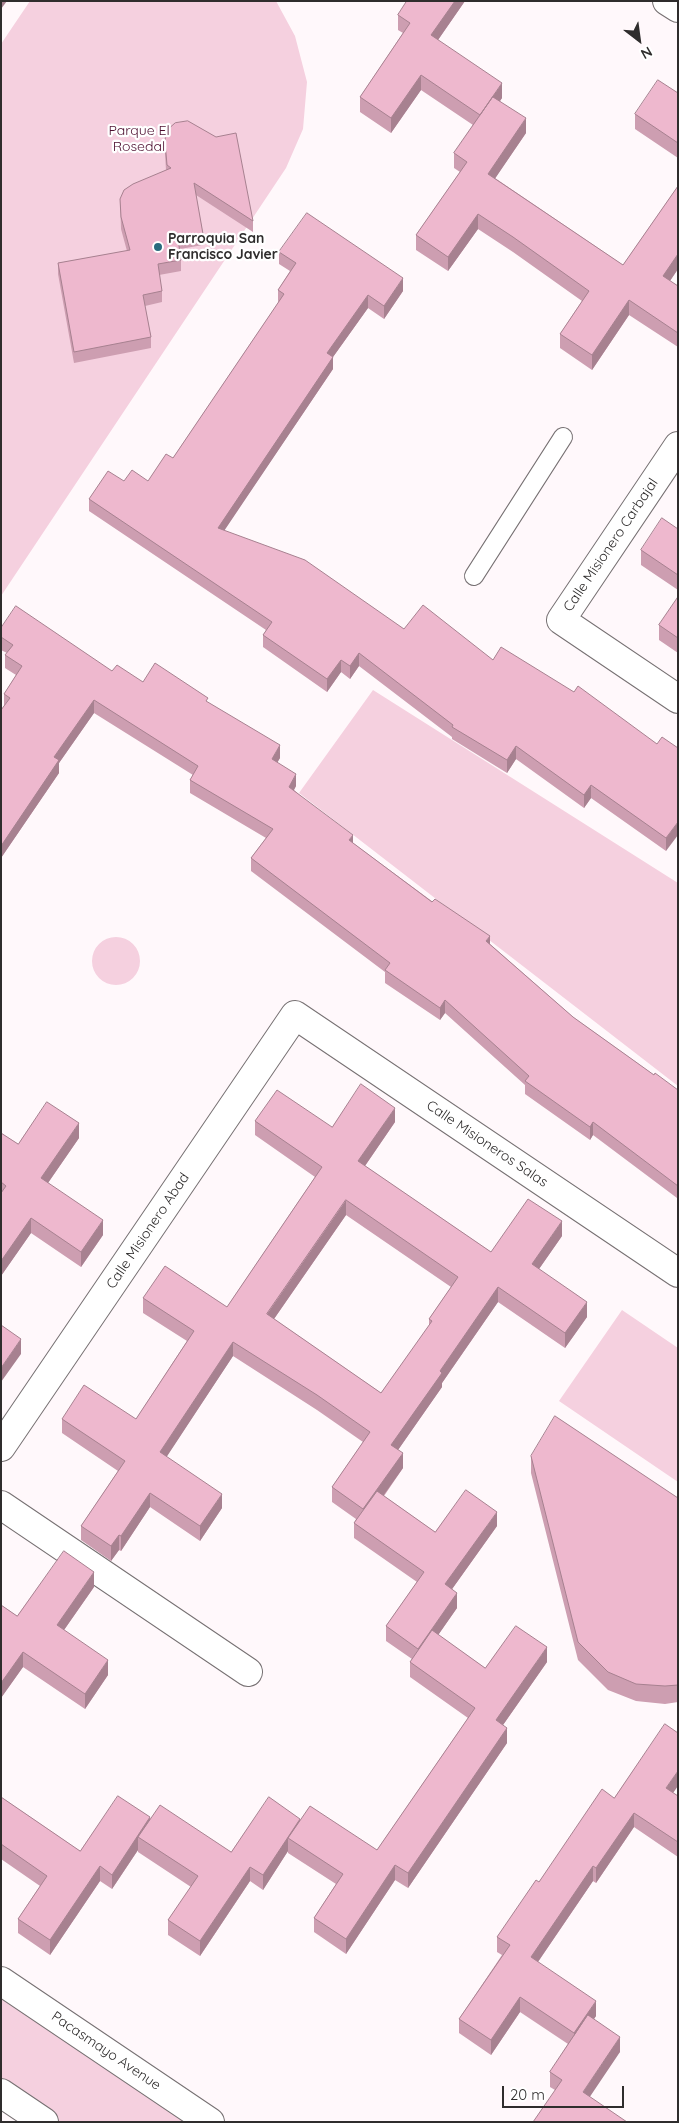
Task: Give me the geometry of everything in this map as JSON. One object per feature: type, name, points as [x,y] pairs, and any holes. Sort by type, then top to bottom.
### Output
[{"type":"street","points":[[667,1],[678,8]]},
{"type":"street","name":"Calle Misionero Carbajal","points":[[678,446],[560,620],[678,700]]},
{"type":"street","name":"Calle Misioneros Salas","points":[[295,1015],[678,1273]]},
{"type":"street","name":"Calle Misionero Abad","points":[[1,1447],[295,1015]]},
{"type":"street","points":[[1,1505],[248,1672]]},
{"type":"street","name":"Pacasmayo Avenue","points":[[1,1981],[210,2122]]},
{"type":"street","points":[[1,2093],[44,2122]]},
{"type":"lane","points":[[474,576],[563,437]]},
{"type":"green space","name":"Parque El Rosedal","points":[[30,1],[276,1],[295,36],[307,82],[303,129],[286,168],[1,596],[1,44]]},
{"type":"green space","points":[[373,690],[678,883],[678,1086],[299,793]]},
{"type":"green space","points":[[116,937],[125,939],[133,944],[138,952],[140,961],[138,970],[133,978],[125,983],[116,985],[107,983],[99,978],[94,970],[92,961],[94,952],[99,944],[107,939]]},
{"type":"green space","points":[[622,1310],[678,1348],[678,1482],[559,1401]]},
{"type":"green space","points":[[1,1981],[209,2122],[44,2122],[1,2093]]},
{"type":"building","points":[[407,1],[455,1],[431,35],[502,83],[480,115],[421,75],[391,118],[360,97],[410,23],[398,15]]},
{"type":"building","points":[[658,80],[678,93],[678,143],[635,114]]},
{"type":"building","points":[[493,97],[526,118],[488,174],[623,265],[678,186],[678,254],[663,276],[678,286],[678,333],[629,300],[592,355],[560,334],[589,291],[513,237],[478,214],[448,257],[416,235],[467,162],[454,153]]},
{"type":"building","name":"Parroquia San Francisco Javier","points":[[188,121],[216,137],[236,133],[253,221],[194,183],[203,234],[178,239],[181,260],[158,264],[162,291],[143,295],[151,337],[74,352],[58,263],[130,250],[121,217],[120,199],[124,190],[133,184],[171,168],[167,165],[166,131],[175,123]]},
{"type":"building","points":[[307,213],[403,278],[384,306],[368,295],[327,353],[333,357],[218,528],[305,560],[404,629],[423,605],[493,660],[501,647],[574,692],[578,686],[657,744],[662,737],[678,748],[678,822],[666,838],[591,785],[584,795],[516,746],[507,760],[452,727],[453,725],[359,653],[350,666],[341,660],[327,679],[263,635],[272,622],[89,499],[108,471],[124,481],[132,470],[148,481],[166,454],[173,458],[284,294],[278,290],[296,263],[279,252]]},
{"type":"building","points":[[662,518],[678,529],[678,575],[641,550]]},
{"type":"building","points":[[678,597],[678,638],[659,625]]},
{"type":"building","points":[[16,606],[112,671],[117,665],[143,682],[155,663],[208,698],[206,701],[280,745],[272,759],[296,774],[289,787],[353,835],[349,840],[432,902],[435,899],[490,936],[486,941],[573,1017],[678,1090],[678,1186],[593,1122],[590,1127],[525,1081],[529,1076],[445,1000],[440,1008],[385,970],[390,963],[251,858],[273,829],[190,780],[198,766],[94,700],[54,757],[59,760],[1,846],[1,710],[10,698],[4,694],[22,666],[5,655],[13,645],[1,637],[1,628]]},
{"type":"building","points":[[361,1084],[395,1108],[358,1161],[491,1252],[528,1199],[562,1221],[532,1264],[587,1302],[565,1333],[498,1287],[440,1371],[442,1373],[391,1445],[403,1453],[363,1509],[332,1487],[370,1432],[317,1395],[233,1342],[160,1452],[222,1494],[200,1526],[150,1493],[121,1536],[119,1535],[111,1546],[81,1526],[125,1461],[62,1419],[84,1385],[136,1419],[194,1331],[143,1298],[165,1266],[227,1307],[322,1167],[255,1121],[277,1090],[332,1127]],"holes":[[[346,1200],[458,1277],[429,1319],[432,1321],[381,1393],[267,1314]]]},
{"type":"building","points":[[47,1102],[79,1123],[41,1178],[103,1220],[81,1252],[31,1218],[1,1261],[1,1193],[6,1186],[1,1182],[1,1133],[18,1144]]},
{"type":"building","points":[[1,1325],[21,1339],[1,1368]]},
{"type":"building","points":[[555,1416],[678,1498],[678,1685],[636,1684],[608,1672],[578,1642],[531,1456]]},
{"type":"building","points":[[466,1490],[497,1512],[445,1584],[457,1593],[418,1649],[386,1626],[424,1572],[354,1523],[377,1491],[435,1532]]},
{"type":"building","points":[[64,1551],[94,1572],[57,1625],[108,1660],[85,1694],[23,1652],[1,1683],[1,1605],[17,1616]]},
{"type":"building","points":[[516,1626],[547,1647],[496,1720],[507,1728],[408,1873],[395,1865],[346,1939],[314,1918],[343,1874],[288,1838],[310,1806],[377,1850],[475,1708],[410,1662],[432,1630],[485,1668]]},
{"type":"building","points":[[665,1724],[678,1733],[678,1771],[666,1788],[678,1796],[678,1842],[634,1813],[596,1868],[593,1866],[531,1957],[596,2001],[574,2033],[520,1997],[491,2040],[459,2019],[510,1945],[497,1937],[536,1880],[539,1882],[602,1789],[614,1798]]},
{"type":"building","points":[[118,1796],[150,1817],[112,1875],[100,1866],[50,1940],[18,1919],[47,1876],[1,1844],[1,1797],[80,1851]]},
{"type":"building","points":[[269,1797],[300,1819],[263,1875],[250,1867],[200,1941],[168,1920],[198,1876],[138,1837],[160,1805],[231,1852]]},
{"type":"building","points":[[588,2015],[620,2037],[583,2092],[627,2122],[533,2122],[562,2080],[550,2072]]},
{"type":"place","name":"Parroquia San Francisco Javier","points":[[158,247]]}]
